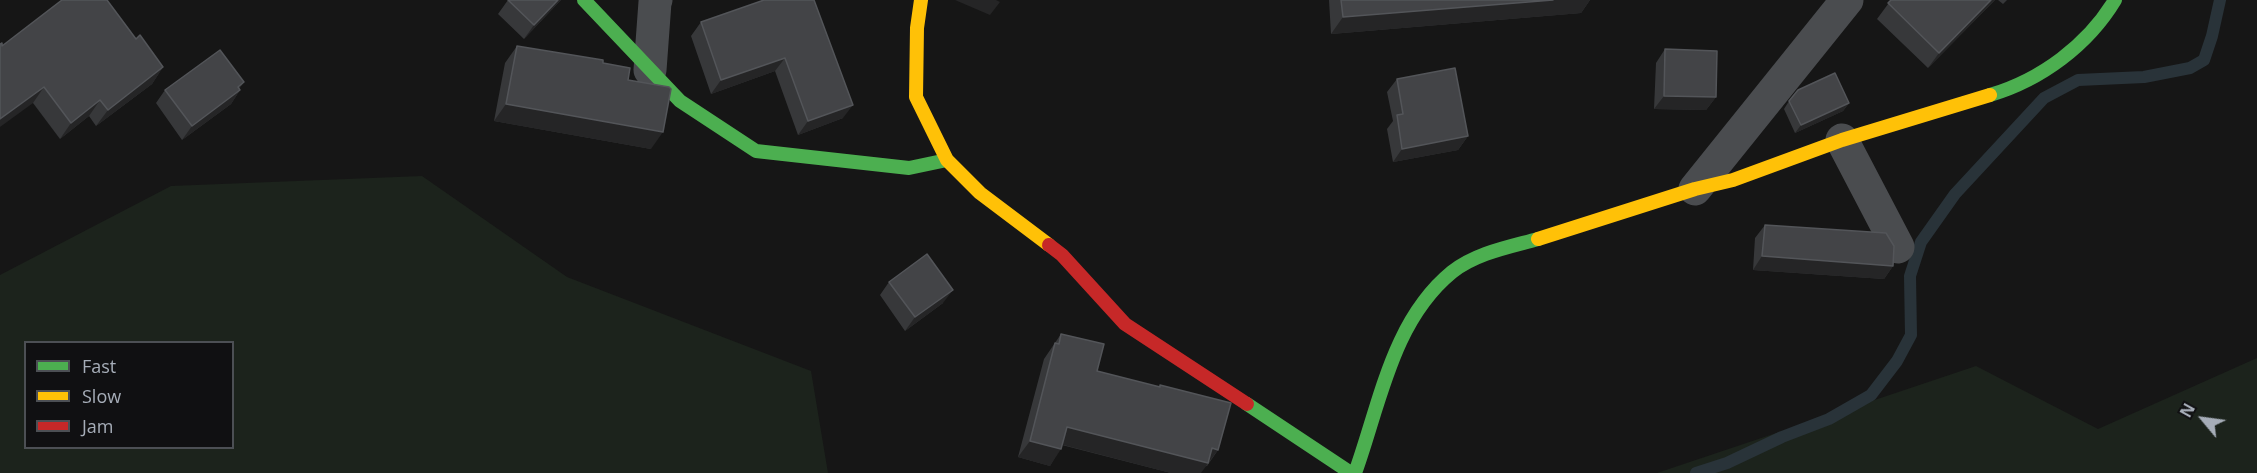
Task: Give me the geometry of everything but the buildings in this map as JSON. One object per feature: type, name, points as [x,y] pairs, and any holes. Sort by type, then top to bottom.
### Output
[{"type":"street","points":[[584,0],[680,101],[756,151],[909,168],[947,160]]},
{"type":"street","points":[[650,70],[656,0]]},
{"type":"street","points":[[921,0],[917,28],[916,98],[947,160],[980,193],[1062,255],[1125,324],[1353,473],[1406,328],[1426,298],[1453,271],[1484,254],[1572,229],[1695,189],[1733,180],[1842,140],[2005,91],[2075,49],[2108,15],[2115,0]]},
{"type":"street","points":[[1695,189],[1847,0]]},
{"type":"street","points":[[1842,140],[1898,247]]},
{"type":"shaded area","points":[[422,176],[567,277],[811,371],[828,473],[0,473],[0,275],[171,186]]},
{"type":"shaded area","points":[[2257,358],[2257,473],[1657,473],[1976,366],[2098,429]]},
{"type":"waterway","points":[[1696,473],[1727,463],[1782,437],[1829,419],[1871,395],[1897,361],[1911,335],[1910,276],[1921,242],[1955,194],[2044,98],[2078,80],[2144,77],[2190,68],[2204,60],[2220,0]]},
{"type":"traffic: fast","points":[[584,0],[680,101],[756,151],[909,168],[947,160]]},
{"type":"traffic: fast","points":[[1990,95],[2027,80],[2062,59],[2091,32],[2115,0]]},
{"type":"traffic: fast","points":[[1355,473],[1390,365],[1415,314],[1432,292],[1461,265],[1493,251],[1538,239]]},
{"type":"traffic: fast","points":[[1247,404],[1351,473]]},
{"type":"traffic: slow","points":[[921,0],[917,28],[916,97],[947,160],[980,193],[1049,245]]},
{"type":"traffic: slow","points":[[1538,239],[1695,189],[1733,180],[1842,140],[1990,95]]},
{"type":"traffic: jam","points":[[1049,245],[1062,255],[1125,324],[1247,404]]}]
